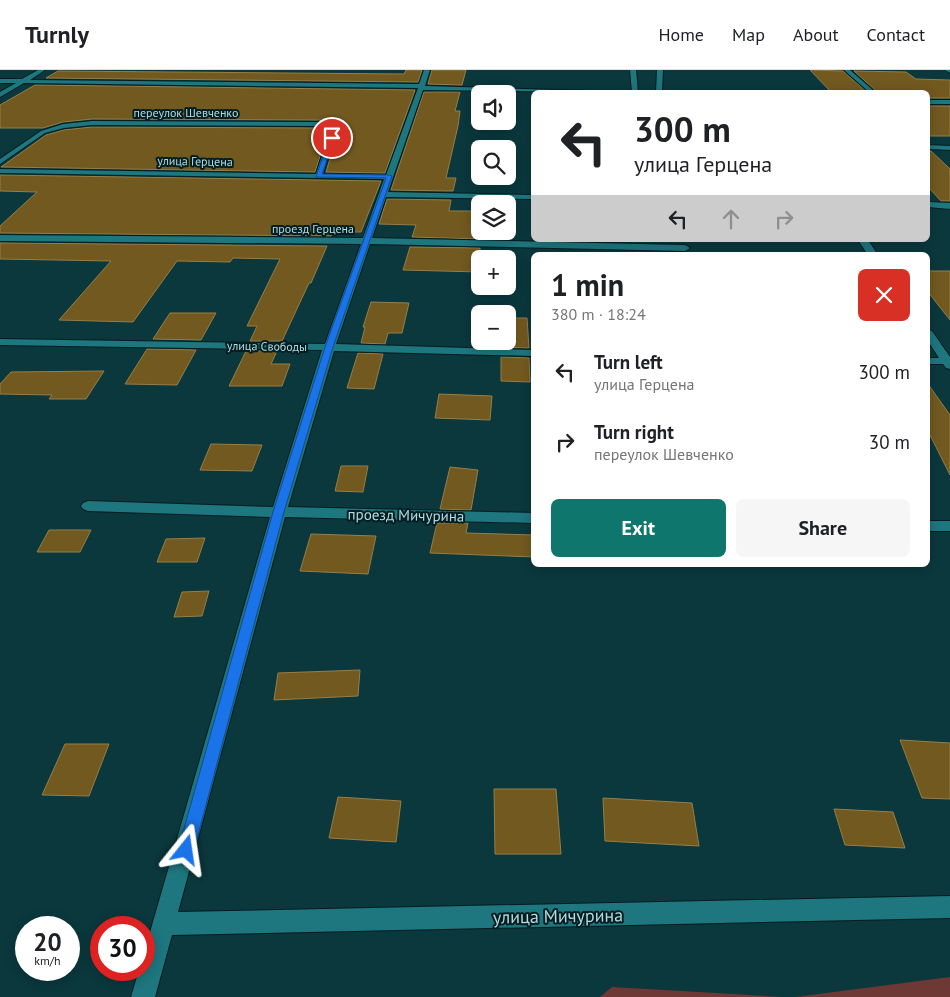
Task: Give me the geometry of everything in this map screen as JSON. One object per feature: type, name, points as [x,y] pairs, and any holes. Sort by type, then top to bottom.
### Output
[{"type":"street","points":[[0,95],[42,70]]},
{"type":"street","points":[[144,997],[279,512],[329,347],[427,70]]},
{"type":"street","points":[[633,70],[635,90]]},
{"type":"street","points":[[659,90],[660,70]]},
{"type":"street","points":[[847,70],[870,90]]},
{"type":"street","points":[[0,81],[531,90]]},
{"type":"street","points":[[930,102],[950,102]]},
{"type":"street","name":"переулок Шевченко","points":[[0,162],[43,132],[63,126],[92,124],[310,124],[330,127],[333,131],[318,176]]},
{"type":"street","points":[[930,148],[950,148]]},
{"type":"street","name":"улица Герцена","points":[[0,171],[389,176]]},
{"type":"street","points":[[383,194],[531,197]]},
{"type":"street","points":[[930,205],[950,206]]},
{"type":"street","name":"проезд Герцена","points":[[0,238],[366,241],[685,248]]},
{"type":"street","points":[[930,336],[949,363]]},
{"type":"street","name":"улица Свободы","points":[[0,342],[329,347],[531,353]]},
{"type":"street","points":[[930,361],[949,363]]},
{"type":"street","name":"проезд Мичурина","points":[[88,506],[531,518]]},
{"type":"street","points":[[930,526],[950,526]]},
{"type":"street","name":"улица Мичурина","points":[[165,924],[950,907]]},
{"type":"shaded area","points":[[950,977],[950,997],[795,997]]},
{"type":"shaded area","points":[[612,987],[784,997],[600,997]]},
{"type":"building","points":[[406,70],[422,70],[418,82],[46,78],[58,71],[404,74]]},
{"type":"building","points":[[432,70],[466,70],[462,85],[428,84]]},
{"type":"building","points":[[810,70],[843,71],[865,90],[829,90]]},
{"type":"building","points":[[854,71],[906,72],[916,79],[950,80],[950,98],[930,98],[930,90],[875,90]]},
{"type":"building","points":[[35,85],[415,90],[385,173],[326,172],[338,132],[333,124],[319,120],[92,119],[63,122],[43,128],[0,128],[0,105]]},
{"type":"building","points":[[424,92],[460,92],[455,111],[460,111],[458,126],[446,178],[456,178],[453,191],[391,190]]},
{"type":"building","points":[[930,106],[950,106],[950,136],[930,136]]},
{"type":"building","points":[[92,127],[319,128],[328,131],[315,172],[1,167],[46,135],[64,130]]},
{"type":"building","points":[[930,151],[950,169],[950,201],[941,201],[930,189]]},
{"type":"building","points":[[0,175],[381,181],[361,232],[333,232],[331,236],[0,233],[0,226],[37,192],[0,191]]},
{"type":"building","points":[[387,199],[451,200],[449,211],[471,211],[471,239],[412,237],[416,225],[379,224]]},
{"type":"building","points":[[0,243],[327,246],[282,341],[250,341],[257,326],[247,326],[280,259],[233,258],[230,262],[177,261],[133,322],[59,320],[111,261],[0,259]]},
{"type":"building","points":[[410,247],[480,248],[480,250],[471,250],[471,272],[403,270]]},
{"type":"building","points":[[930,271],[950,271],[950,320],[930,295]]},
{"type":"building","points":[[371,302],[409,303],[402,333],[388,333],[385,344],[361,343],[365,327],[363,327]]},
{"type":"building","points":[[170,313],[216,313],[201,340],[153,339]]},
{"type":"building","points":[[516,318],[527,318],[529,348],[516,348]]},
{"type":"building","points":[[147,349],[196,350],[177,385],[125,384]]},
{"type":"building","points":[[246,351],[277,351],[271,364],[290,364],[282,386],[229,386]]},
{"type":"building","points":[[358,353],[383,354],[374,389],[347,388]]},
{"type":"building","points":[[501,357],[529,358],[530,382],[501,381]]},
{"type":"building","points":[[104,371],[86,399],[49,399],[52,395],[0,394],[0,384],[11,372]]},
{"type":"building","points":[[930,387],[950,415],[950,475],[930,435]]},
{"type":"building","points":[[439,394],[492,396],[490,420],[435,418]]},
{"type":"building","points":[[211,444],[262,445],[252,471],[200,470]]},
{"type":"building","points":[[341,466],[368,466],[363,492],[335,491]]},
{"type":"building","points":[[450,467],[478,470],[471,510],[440,509]]},
{"type":"building","points":[[437,523],[468,523],[466,533],[531,535],[531,557],[430,553]]},
{"type":"building","points":[[49,530],[91,530],[80,552],[37,552]]},
{"type":"building","points":[[311,534],[376,536],[368,574],[300,571]]},
{"type":"building","points":[[205,538],[197,562],[157,562],[166,539]]},
{"type":"building","points":[[209,591],[202,616],[174,617],[182,592]]},
{"type":"building","points":[[360,670],[358,696],[274,700],[278,673]]},
{"type":"building","points":[[900,740],[950,743],[950,799],[922,798]]},
{"type":"building","points":[[65,744],[109,744],[89,796],[42,795]]},
{"type":"building","points":[[494,789],[556,789],[561,854],[495,854]]},
{"type":"building","points":[[338,797],[401,801],[396,842],[329,838]]},
{"type":"building","points":[[603,798],[692,803],[699,846],[605,841]]},
{"type":"building","points":[[834,809],[893,812],[905,848],[845,845]]},
{"type":"route","points":[[186,850],[279,512],[329,347],[389,176],[318,176],[332,138]]}]
